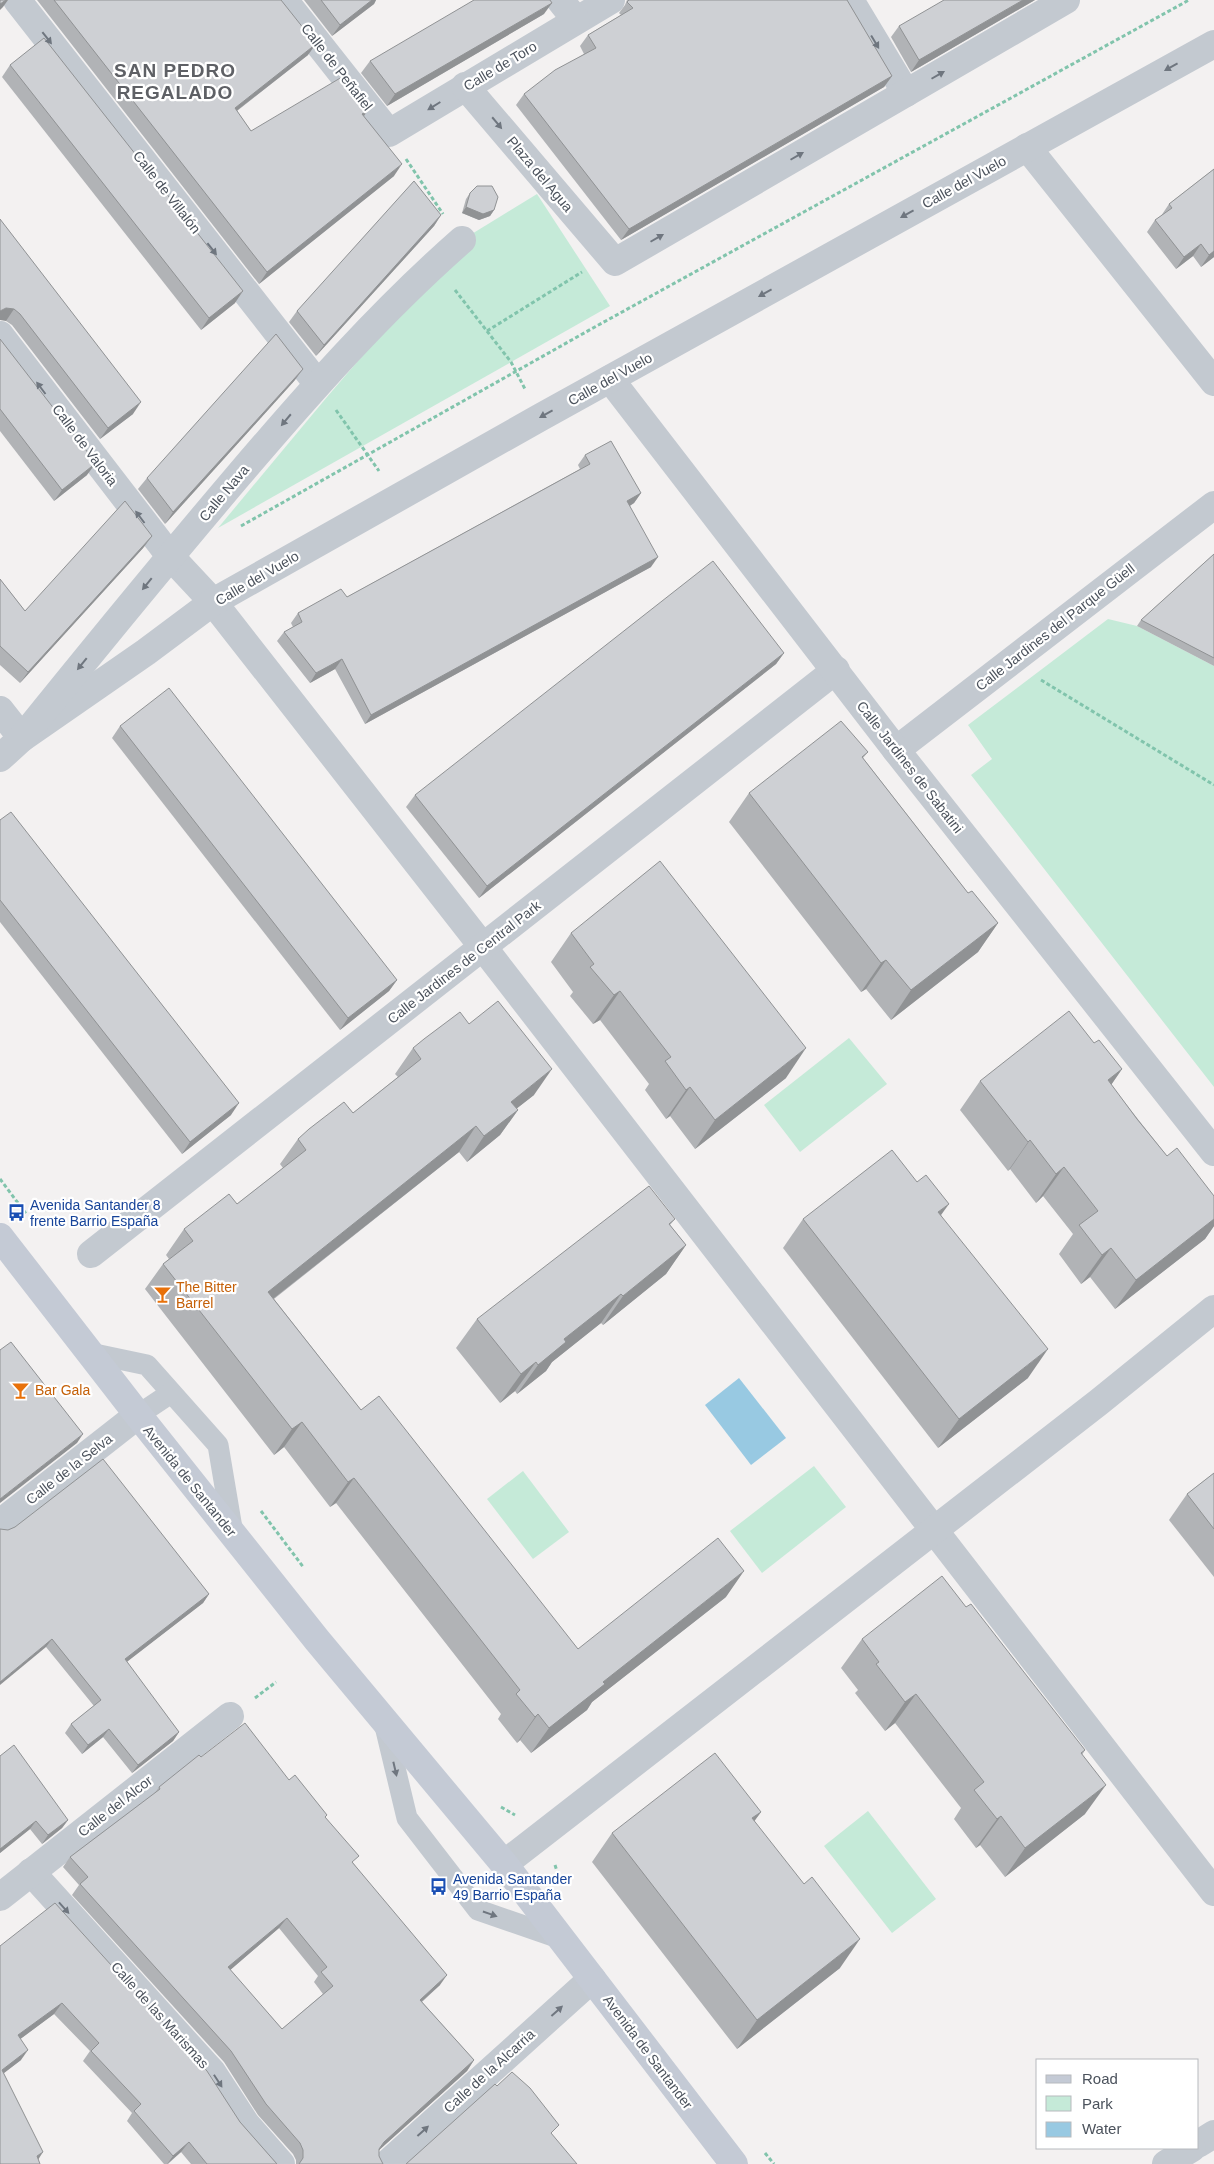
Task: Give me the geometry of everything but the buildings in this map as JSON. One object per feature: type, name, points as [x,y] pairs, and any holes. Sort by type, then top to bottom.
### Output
[{"type":"main road","name":"Avenida de Santander","points":[[0,1237],[138,1416],[384,1721],[504,1864],[734,2164]]},
{"type":"street","name":"Calle de Villalón","points":[[17,0],[317,383]]},
{"type":"street","name":"Calle de Peñafiel","points":[[284,0],[389,134]]},
{"type":"street","name":"Calle de Toro","points":[[389,134],[465,86],[568,10],[611,0]]},
{"type":"street","points":[[850,0],[906,93]]},
{"type":"street","points":[[612,259],[1066,0]]},
{"type":"street","name":"Calle del Vuelo","points":[[22,738],[146,652],[213,602],[541,417],[1214,44]]},
{"type":"street","name":"Plaza del Agua","points":[[465,86],[612,259]]},
{"type":"street","points":[[1027,147],[1214,382]]},
{"type":"street","name":"Calle Nava","points":[[0,758],[22,738],[170,556],[317,383],[435,264],[462,240]]},
{"type":"street","name":"Calle de Valoria","points":[[0,335],[170,556],[213,602],[483,947],[1214,1892]]},
{"type":"street","name":"Calle Jardines de Sabatini","points":[[610,379],[896,750],[1214,1152]]},
{"type":"street","name":"Calle Jardines del Parque Güell","points":[[896,750],[1214,505]]},
{"type":"street","name":"Calle Jardines de Central Park","points":[[91,1254],[836,670]]},
{"type":"street","points":[[0,710],[22,738]]},
{"type":"street","points":[[504,1864],[934,1530],[1214,1309]]},
{"type":"street","name":"Calle de la Selva","points":[[0,1523],[138,1416]]},
{"type":"street","name":"Calle del Alcor","points":[[0,1896],[230,1716]]},
{"type":"street","name":"Calle de las Marismas","points":[[31,1872],[212,2072],[246,2124],[282,2164]]},
{"type":"street","name":"Calle de la Alcarria","points":[[387,2164],[592,1979]]},
{"type":"street","points":[[1199,2143],[1214,2134]]},
{"type":"street","points":[[1166,2164],[1190,2149]]},
{"type":"lane","points":[[90,1353],[147,1365],[218,1445],[233,1534]]},
{"type":"lane","points":[[138,1416],[171,1393]]},
{"type":"lane","name":"Avenida de Santander","points":[[384,1721],[407,1818],[478,1910],[562,1940]]},
{"type":"path","points":[[234,530],[516,371],[1189,0]]},
{"type":"path","points":[[389,134],[462,240]]},
{"type":"path","points":[[487,331],[612,259]]},
{"type":"path","points":[[435,264],[516,371],[541,417]]},
{"type":"path","points":[[317,383],[398,498]]},
{"type":"path","points":[[1010,662],[1214,785]]},
{"type":"green space","points":[[537,194],[610,306],[218,528],[327,397],[462,240]]},
{"type":"green space","points":[[1108,619],[1137,626],[1214,666],[1214,1087],[971,775],[992,759],[968,725]]},
{"type":"green space","points":[[849,1038],[887,1084],[800,1152],[764,1105]]},
{"type":"green space","points":[[814,1466],[846,1507],[762,1573],[730,1531]]},
{"type":"green space","points":[[523,1471],[569,1532],[533,1559],[487,1499]]},
{"type":"green space","points":[[868,1811],[936,1899],[892,1933],[824,1846]]},
{"type":"water","points":[[739,1378],[786,1438],[751,1465],[705,1405]]},
{"type":"place","name":"Avenida Santander 8 frente Barrio España","points":[[16,1213]]},
{"type":"place","name":"The Bitter Barrel","points":[[162,1295]]},
{"type":"place","name":"Bar Gala","points":[[21,1390]]},
{"type":"place","name":"Avenida Santander 49 Barrio España","points":[[439,1887]]},
{"type":"district","name":"SAN PEDRO REGALADO","points":[[175,81]]}]
